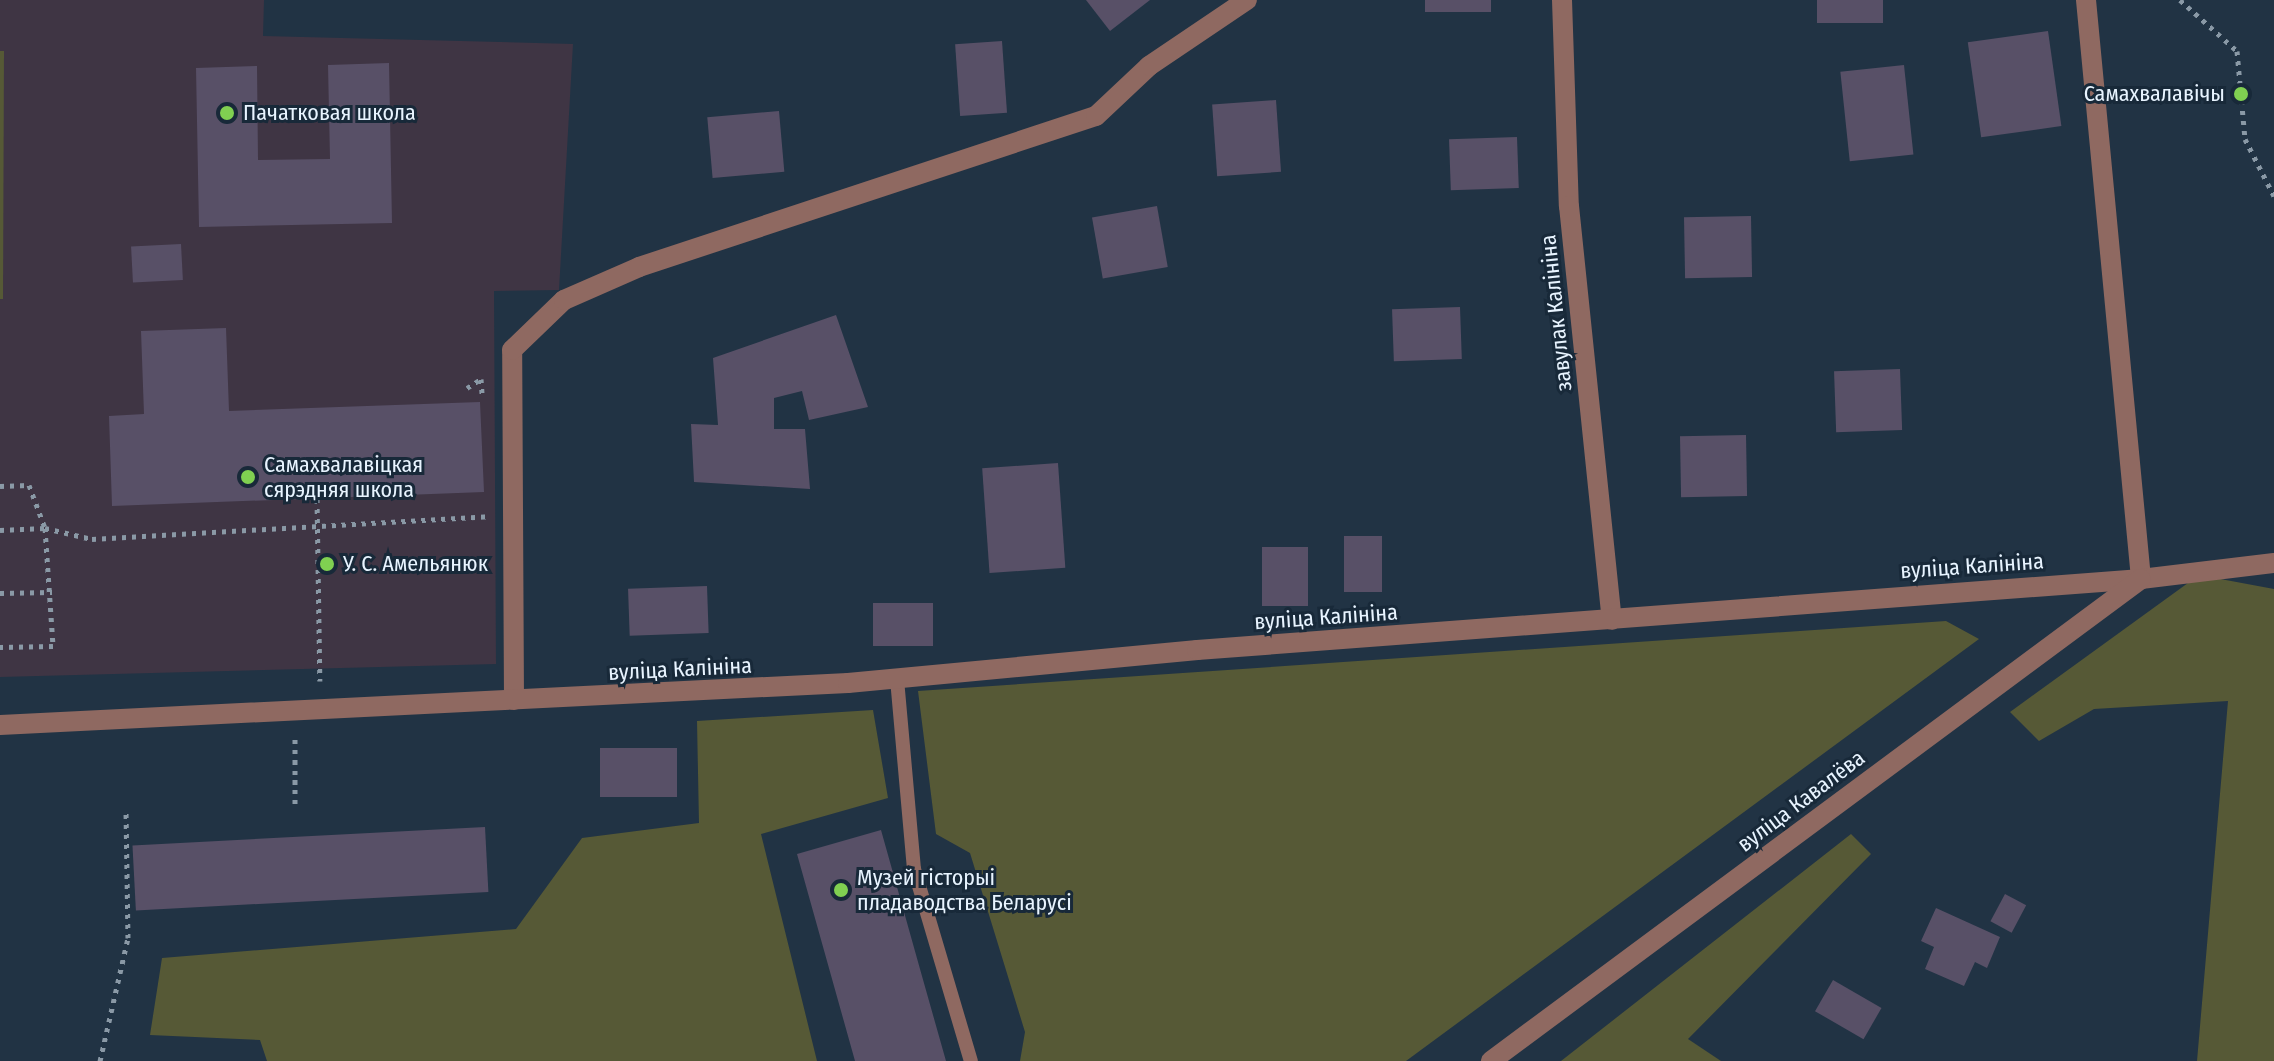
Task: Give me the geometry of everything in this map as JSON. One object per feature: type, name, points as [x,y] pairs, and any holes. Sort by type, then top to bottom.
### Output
[{"type":"street","points":[[514,700],[512,350],[564,300],[639,267],[1096,116],[1149,66],[1247,0]]},
{"type":"street","name":"завулак Калініна","points":[[1562,0],[1569,206],[1612,620]]},
{"type":"street","points":[[2086,0],[2141,579]]},
{"type":"street","name":"вуліца Калініна","points":[[0,725],[897,679],[2141,579],[2274,563]]},
{"type":"street","name":"вуліца Кавалёва","points":[[1491,1061],[2141,579]]},
{"type":"lane","points":[[897,679],[914,869],[971,1061]]},
{"type":"path","points":[[2180,0],[2237,51],[2245,139],[2274,196]]},
{"type":"path","points":[[467,388],[481,379],[483,410]]},
{"type":"path","points":[[0,486],[29,485],[45,528],[52,592],[53,646],[0,647]]},
{"type":"path","points":[[317,499],[321,686]]},
{"type":"path","points":[[0,530],[45,528],[92,539],[317,529],[488,517],[488,501]]},
{"type":"path","points":[[0,593],[52,592]]},
{"type":"path","points":[[295,804],[296,709]]},
{"type":"path","points":[[100,1061],[128,938],[126,811]]},
{"type":"shaded area","name":"Самахвалавіцкая сярэдняя школа","points":[[0,0],[264,0],[263,36],[573,44],[559,290],[494,291],[496,664],[0,677]]},
{"type":"green space","points":[[0,51],[4,51],[3,299],[0,299]]},
{"type":"green space","points":[[2199,575],[2274,589],[2274,1061],[2197,1061],[2228,701],[2094,709],[2039,741],[2010,712]]},
{"type":"green space","points":[[1946,621],[1979,639],[1406,1061],[1020,1061],[1025,1032],[970,853],[936,834],[918,691]]},
{"type":"green space","points":[[873,710],[888,798],[761,834],[817,1061],[267,1061],[260,1040],[150,1035],[162,958],[516,929],[582,838],[699,823],[697,721]]},
{"type":"green space","points":[[1851,834],[1871,854],[1688,1039],[1721,1061],[1561,1061]]},
{"type":"building","points":[[1086,0],[1150,0],[1110,31]]},
{"type":"building","points":[[1425,0],[1491,0],[1491,12],[1425,12]]},
{"type":"building","points":[[1817,0],[1883,0],[1883,23],[1817,23]]},
{"type":"building","points":[[2048,31],[2061,126],[1981,137],[1968,42]]},
{"type":"building","points":[[1002,41],[1007,113],[960,116],[955,44]]},
{"type":"building","name":"Пачатковая школа","points":[[389,63],[392,223],[199,227],[196,68],[257,66],[258,160],[330,159],[328,65]]},
{"type":"building","points":[[1904,65],[1913,155],[1850,161],[1840,72]]},
{"type":"building","points":[[1276,100],[1281,172],[1217,176],[1212,104]]},
{"type":"building","points":[[779,111],[784,172],[713,178],[707,117]]},
{"type":"building","points":[[1517,137],[1519,188],[1451,190],[1449,139]]},
{"type":"building","points":[[1157,206],[1168,267],[1103,279],[1092,217]]},
{"type":"building","points":[[1751,216],[1752,277],[1685,278],[1684,217]]},
{"type":"building","points":[[181,244],[183,280],[133,283],[131,247]]},
{"type":"building","points":[[1460,307],[1462,359],[1394,361],[1392,309]]},
{"type":"building","points":[[836,315],[868,407],[809,420],[802,391],[774,398],[774,429],[805,429],[810,489],[694,482],[691,424],[718,425],[713,358]]},
{"type":"building","points":[[226,328],[229,411],[480,402],[484,492],[112,506],[109,416],[144,414],[141,331]]},
{"type":"building","points":[[1900,369],[1902,430],[1836,432],[1834,371]]},
{"type":"building","points":[[1746,435],[1747,496],[1681,497],[1680,436]]},
{"type":"building","points":[[1058,463],[1065,568],[990,573],[982,468]]},
{"type":"building","points":[[1344,536],[1382,536],[1382,592],[1344,592]]},
{"type":"building","points":[[1262,547],[1308,547],[1308,606],[1262,606]]},
{"type":"building","points":[[707,586],[709,633],[630,636],[628,589]]},
{"type":"building","points":[[873,603],[933,603],[933,646],[873,646]]},
{"type":"building","points":[[600,748],[677,748],[677,797],[600,797]]},
{"type":"building","points":[[485,827],[488,892],[136,910],[132,845]]},
{"type":"building","points":[[881,830],[946,1061],[855,1061],[797,854]]},
{"type":"building","points":[[2005,894],[2026,905],[2012,933],[1990,921]]},
{"type":"building","points":[[1936,908],[2000,937],[1987,968],[1975,962],[1964,986],[1925,969],[1934,947],[1921,941]]},
{"type":"building","points":[[1833,980],[1881,1008],[1863,1039],[1815,1011]]},
{"type":"place","name":"Самахвалавічы","points":[[2241,94]]},
{"type":"place","name":"Пачатковая школа","points":[[227,113]]},
{"type":"place","name":"Самахвалавіцкая сярэдняя школа","points":[[248,477]]},
{"type":"place","name":"У. С. Амельянюк","points":[[327,564]]},
{"type":"place","name":"Музей гісторыі пладаводства Беларусі","points":[[841,890]]}]
